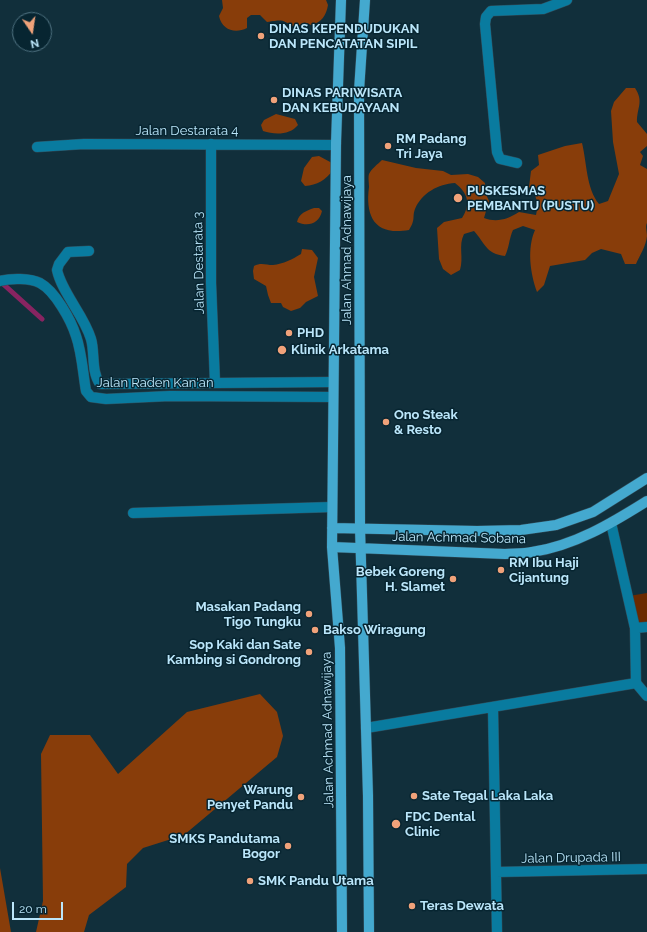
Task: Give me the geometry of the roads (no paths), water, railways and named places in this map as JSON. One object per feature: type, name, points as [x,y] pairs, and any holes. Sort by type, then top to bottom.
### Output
[{"type":"main road","name":"Jalan Ahmad Adnawijaya","points":[[332,528],[336,143],[341,0]]},
{"type":"main road","name":"Jalan Ahmad Adnawijaya","points":[[360,548],[359,91],[365,0]]},
{"type":"main road","name":"Jalan Achmad Sobana","points":[[332,528],[429,531],[521,530],[556,525],[593,512],[647,478]]},
{"type":"main road","name":"Jalan Achmad Sobana","points":[[332,547],[504,554],[532,552],[563,544],[611,523],[647,501]]},
{"type":"main road","name":"Jalan Achmad Adnawijaya","points":[[332,528],[332,547],[340,648],[342,932]]},
{"type":"main road","points":[[360,548],[368,796],[370,932]]},
{"type":"street","points":[[517,163],[500,159],[497,152],[485,24],[486,17],[491,11],[543,9],[567,0]]},
{"type":"street","name":"Jalan Destarata 4","points":[[37,147],[84,144],[332,145],[336,143]]},
{"type":"street","name":"Jalan Destarata 3","points":[[211,144],[211,283],[215,383]]},
{"type":"street","points":[[89,251],[74,250],[68,252],[59,264],[57,270],[91,338],[94,350],[95,375],[100,384],[333,382]]},
{"type":"street","name":"Jalan Raden Kan'an","points":[[3,280],[39,283],[49,290],[64,310],[76,336],[86,391],[91,397],[106,399],[170,396],[333,397]]},
{"type":"street","points":[[133,513],[332,507]]},
{"type":"street","points":[[611,523],[635,628],[636,683],[647,696]]},
{"type":"street","points":[[635,628],[647,627]]},
{"type":"street","points":[[366,728],[636,683]]},
{"type":"street","points":[[493,708],[496,932]]},
{"type":"street","name":"Jalan Drupada III","points":[[496,872],[647,870]]},
{"type":"waterway","points":[[1,282],[42,319]]},
{"type":"place","name":"DINAS KEPENDUDUKAN DAN PENCATATAN SIPIL","points":[[261,36]]},
{"type":"place","name":"DINAS PARIWISATA DAN KEBUDAYAAN","points":[[274,100]]},
{"type":"place","name":"RM Padang Tri Jaya","points":[[388,146]]},
{"type":"place","name":"PUSKESMAS PEMBANTU (PUSTU)","points":[[458,198]]},
{"type":"place","name":"PHD","points":[[289,333]]},
{"type":"place","name":"Klinik Arkatama","points":[[282,350]]},
{"type":"place","name":"Ono Steak & Resto","points":[[386,422]]},
{"type":"place","name":"RM Ibu Haji Cijantung","points":[[501,570]]},
{"type":"place","name":"Bebek Goreng H. Slamet","points":[[453,579]]},
{"type":"place","name":"Masakan Padang Tigo Tungku","points":[[309,614]]},
{"type":"place","name":"Bakso Wiragung","points":[[315,630]]},
{"type":"place","name":"Sop Kaki dan Sate Kambing si Gondrong","points":[[309,652]]},
{"type":"place","name":"Sate Tegal Laka Laka","points":[[414,796]]},
{"type":"place","name":"Warung Penyet Pandu","points":[[301,797]]},
{"type":"place","name":"FDC Dental Clinic","points":[[396,824]]},
{"type":"place","name":"SMKS Pandutama Bogor","points":[[288,846]]},
{"type":"place","name":"SMK Pandu Utama","points":[[250,881]]},
{"type":"place","name":"Teras Dewata","points":[[412,906]]}]
